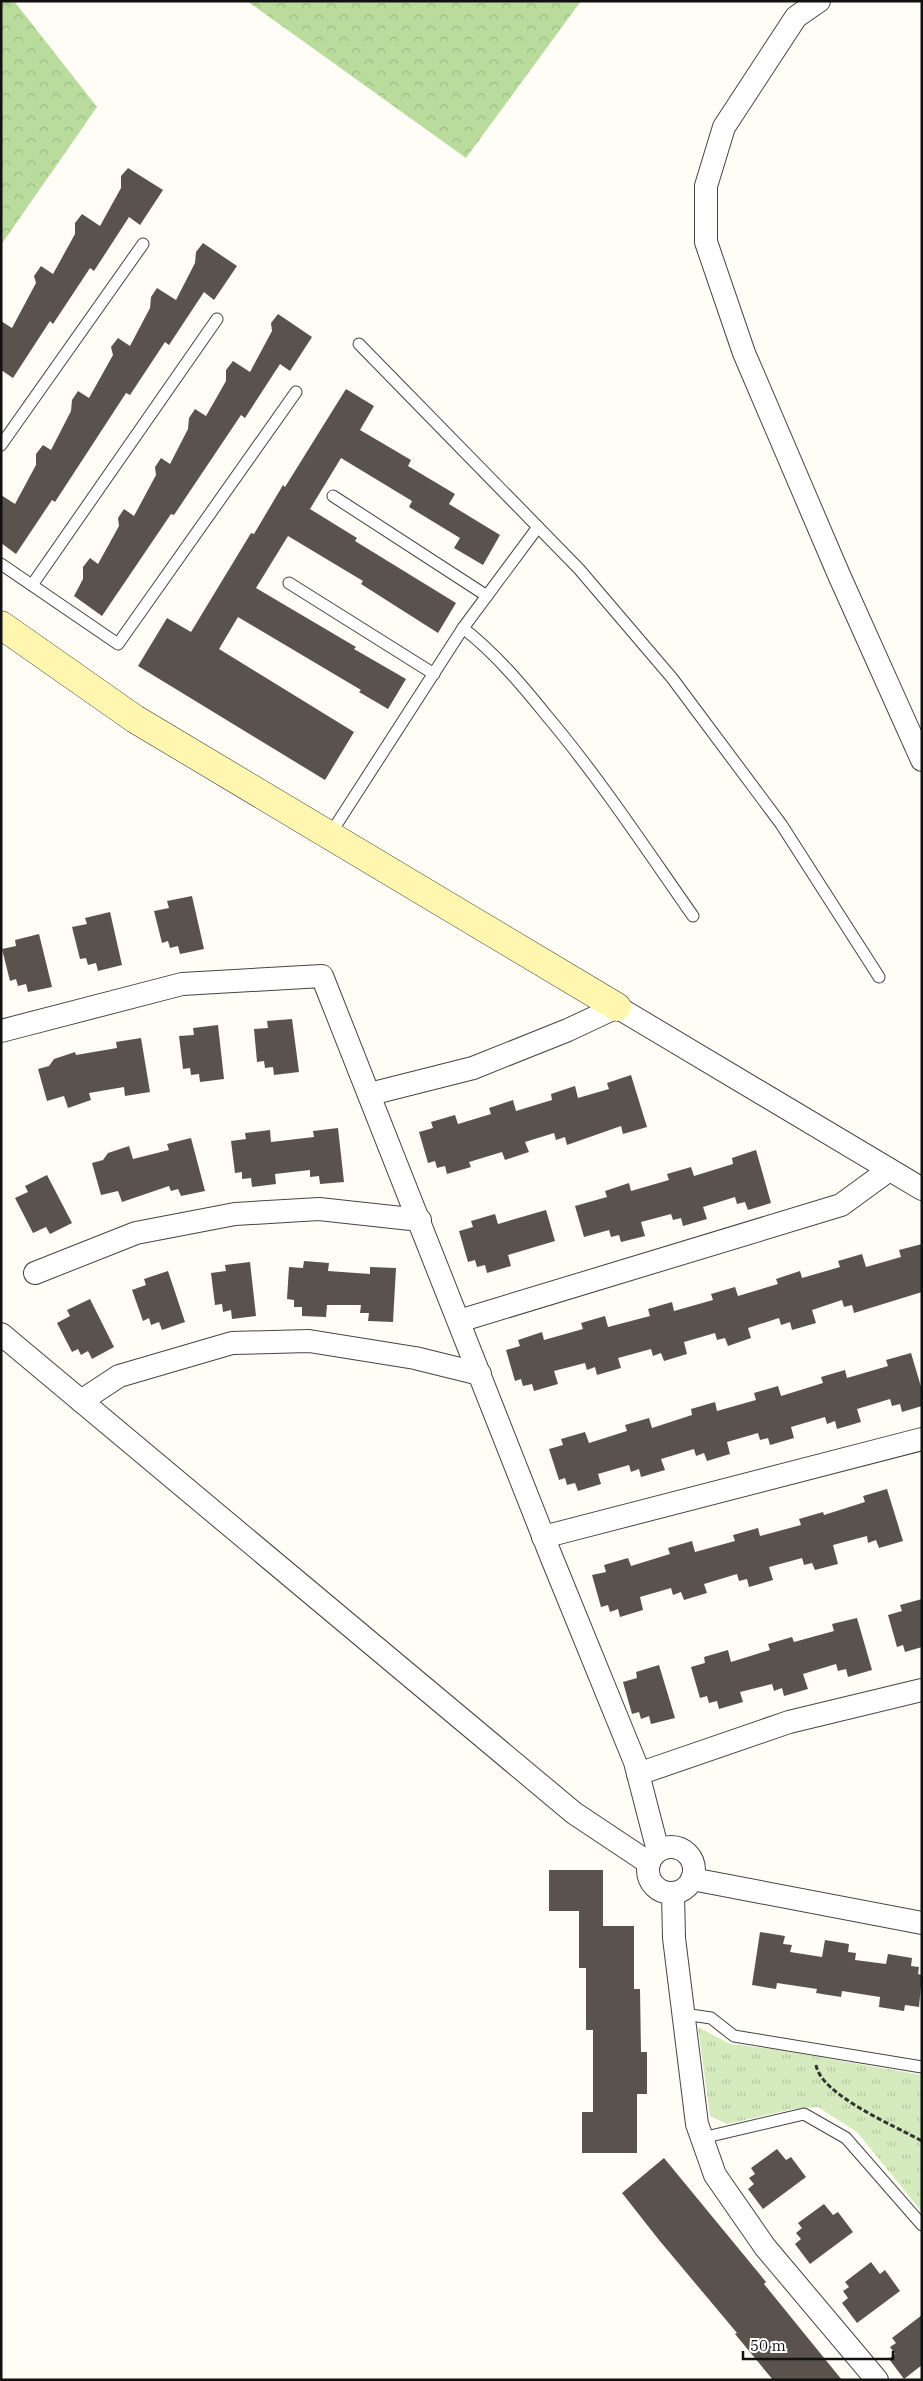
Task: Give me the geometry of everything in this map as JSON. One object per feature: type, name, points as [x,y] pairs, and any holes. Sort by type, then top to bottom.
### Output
[{"type":"street","points":[[819,1],[796,17],[724,127],[706,186],[706,242],[744,353],[839,575],[922,760]]},
{"type":"street","points":[[1,625],[135,719],[922,1189]]},
{"type":"street","points":[[1,1031],[182,984],[322,976],[638,1774],[653,1857],[649,1878],[653,1885],[665,1893],[673,1894],[687,1887],[692,1879],[694,1866],[687,1853],[673,1847],[653,1857]]},
{"type":"street","points":[[370,1094],[473,1068],[568,1030],[616,1007]]},
{"type":"street","points":[[459,1320],[841,1205],[889,1170]]},
{"type":"street","points":[[36,1273],[136,1233],[235,1214],[319,1208],[420,1220]]},
{"type":"street","points":[[1,1334],[574,1813],[653,1857]]},
{"type":"street","points":[[81,1401],[119,1376],[232,1343],[309,1341],[415,1358],[480,1374]]},
{"type":"street","points":[[543,1537],[922,1439]]},
{"type":"street","points":[[638,1774],[789,1722],[922,1690]]},
{"type":"street","points":[[692,1879],[922,1923]]},
{"type":"street","points":[[673,1894],[674,1938],[698,2124],[715,2175],[765,2246],[877,2380]]},
{"type":"lane","points":[[1,445],[143,244]]},
{"type":"lane","points":[[32,585],[217,319]]},
{"type":"lane","points":[[359,344],[579,569],[672,678],[781,824],[879,978]]},
{"type":"lane","points":[[1,564],[118,644],[296,392]]},
{"type":"lane","points":[[333,496],[487,596]]},
{"type":"lane","points":[[329,836],[464,628],[538,527]]},
{"type":"lane","points":[[290,582],[434,674]]},
{"type":"lane","points":[[464,628],[483,644],[516,678],[571,744],[692,916]]},
{"type":"lane","points":[[684,2014],[711,2018],[734,2036],[922,2067]]},
{"type":"lane","points":[[702,2138],[804,2114],[846,2138],[922,2225]]},
{"type":"path","points":[[817,2050],[815,2067],[822,2080],[839,2096],[922,2140]]},
{"type":"green space","points":[[1,1],[14,1],[97,107],[1,245]]},
{"type":"green space","points":[[247,1],[581,1],[466,158]]},
{"type":"green space","points":[[698,2027],[730,2044],[773,2049],[922,2075],[922,2212],[857,2132],[818,2107],[793,2109],[727,2124],[710,2116]]},
{"type":"building","points":[[128,168],[163,190],[140,225],[129,217],[94,271],[90,268],[53,324],[50,321],[13,378],[1,370],[1,321],[12,328],[36,283],[34,276],[41,266],[53,274],[75,234],[75,223],[82,214],[100,226],[121,188],[121,176]]},
{"type":"building","points":[[203,243],[237,266],[214,300],[204,292],[169,345],[165,342],[130,395],[126,393],[55,502],[52,500],[16,554],[1,543],[1,495],[15,504],[36,465],[36,454],[43,445],[51,450],[71,411],[72,400],[78,391],[89,398],[113,355],[111,347],[118,338],[130,346],[150,308],[151,297],[157,288],[176,300],[195,263],[196,252]]},
{"type":"building","points":[[278,314],[312,337],[290,371],[280,364],[245,418],[241,415],[174,515],[171,514],[102,616],[74,596],[83,579],[83,567],[90,558],[98,564],[119,526],[118,518],[124,509],[134,516],[156,475],[155,467],[161,458],[170,464],[188,429],[189,418],[195,409],[206,416],[226,381],[226,370],[233,361],[250,372],[272,331],[271,323]]},
{"type":"building","points":[[346,389],[374,406],[360,430],[411,460],[408,466],[455,494],[449,504],[500,535],[483,565],[454,548],[460,538],[409,507],[412,501],[341,458],[310,509],[357,538],[355,541],[456,603],[438,633],[361,584],[363,581],[288,536],[256,588],[406,679],[388,709],[359,692],[361,690],[238,617],[219,649],[354,732],[325,780],[138,666],[167,618],[191,632],[251,533],[254,534],[283,485],[285,487]]},
{"type":"building","points":[[192,896],[204,949],[180,954],[178,946],[170,948],[168,941],[162,943],[154,911],[169,908],[167,901]]},
{"type":"building","points":[[110,912],[122,965],[98,971],[96,963],[88,965],[86,958],[80,959],[72,927],[87,924],[85,918]]},
{"type":"building","points":[[39,934],[52,987],[28,992],[26,984],[18,986],[16,979],[10,981],[2,949],[16,946],[15,940]]},
{"type":"building","points":[[292,1019],[299,1072],[274,1075],[273,1067],[265,1068],[264,1061],[257,1062],[254,1029],[268,1028],[267,1021]]},
{"type":"building","points":[[218,1025],[224,1079],[200,1082],[199,1074],[191,1075],[190,1068],[183,1069],[179,1036],[194,1035],[193,1028]]},
{"type":"building","points":[[141,1038],[150,1092],[125,1096],[124,1087],[89,1093],[91,1100],[68,1108],[64,1096],[47,1101],[38,1069],[49,1066],[54,1059],[75,1052],[76,1055],[117,1048],[116,1042]]},
{"type":"building","points":[[631,1075],[647,1127],[623,1134],[621,1126],[567,1145],[565,1137],[556,1140],[554,1133],[525,1142],[529,1152],[505,1160],[502,1152],[469,1162],[471,1167],[447,1174],[445,1166],[437,1168],[435,1161],[428,1163],[419,1132],[433,1128],[431,1122],[455,1115],[458,1124],[491,1114],[489,1108],[513,1100],[516,1111],[552,1100],[551,1094],[575,1086],[578,1098],[609,1089],[607,1083]]},
{"type":"building","points":[[338,1128],[344,1182],[320,1184],[319,1176],[310,1177],[310,1170],[275,1174],[276,1184],[252,1187],[251,1178],[242,1179],[242,1172],[235,1173],[231,1141],[246,1139],[245,1133],[270,1130],[271,1142],[314,1137],[313,1131]]},
{"type":"building","points":[[191,1138],[205,1191],[181,1196],[178,1189],[171,1191],[169,1186],[122,1202],[118,1191],[101,1195],[92,1163],[103,1160],[108,1153],[129,1146],[133,1159],[169,1150],[167,1144]]},
{"type":"building","points":[[756,1150],[771,1203],[748,1210],[745,1202],[737,1204],[735,1197],[703,1207],[707,1219],[683,1226],[681,1218],[673,1220],[671,1214],[641,1222],[645,1236],[621,1242],[619,1235],[611,1237],[609,1230],[584,1237],[575,1206],[607,1197],[605,1191],[629,1183],[631,1191],[669,1180],[667,1174],[691,1167],[694,1176],[733,1164],[732,1158]]},
{"type":"building","points":[[47,1175],[72,1223],[50,1234],[46,1227],[33,1233],[15,1198],[28,1192],[25,1186]]},
{"type":"building","points":[[546,1210],[555,1241],[508,1255],[511,1266],[487,1273],[485,1265],[477,1267],[475,1260],[468,1262],[459,1231],[473,1227],[471,1221],[495,1214],[498,1224]]},
{"type":"building","points":[[922,1244],[922,1292],[854,1313],[852,1305],[844,1307],[842,1300],[812,1310],[816,1323],[792,1330],[790,1322],[781,1325],[779,1318],[748,1328],[751,1338],[728,1346],[725,1338],[717,1340],[715,1333],[684,1342],[687,1354],[664,1361],[661,1353],[653,1356],[651,1349],[618,1358],[621,1368],[597,1375],[595,1367],[587,1370],[585,1363],[554,1371],[558,1384],[534,1391],[532,1384],[523,1386],[521,1379],[515,1381],[506,1350],[520,1346],[518,1340],[542,1332],[544,1340],[583,1329],[581,1323],[605,1316],[608,1327],[650,1316],[648,1309],[672,1302],[674,1311],[713,1300],[711,1294],[735,1287],[738,1296],[778,1284],[776,1279],[800,1271],[802,1278],[840,1267],[838,1261],[862,1254],[866,1267],[901,1257],[899,1250]]},
{"type":"building","points":[[304,1261],[329,1263],[328,1271],[370,1274],[370,1267],[396,1268],[393,1322],[368,1321],[369,1313],[360,1313],[361,1305],[327,1305],[326,1317],[302,1316],[302,1307],[294,1307],[294,1300],[287,1299],[289,1267],[303,1268]]},
{"type":"building","points":[[250,1262],[256,1316],[232,1319],[231,1310],[223,1312],[222,1304],[215,1305],[211,1273],[226,1271],[225,1265]]},
{"type":"building","points":[[168,1271],[185,1322],[162,1330],[159,1322],[151,1325],[149,1318],[143,1321],[132,1290],[146,1285],[144,1279]]},
{"type":"building","points":[[90,1299],[114,1347],[92,1359],[88,1351],[81,1355],[78,1349],[72,1352],[57,1323],[70,1316],[67,1310]]},
{"type":"building","points":[[911,1353],[922,1390],[922,1406],[902,1412],[900,1404],[892,1406],[890,1399],[857,1409],[861,1422],[837,1429],[835,1421],[827,1424],[825,1417],[791,1427],[794,1438],[770,1445],[768,1438],[760,1440],[758,1433],[727,1442],[730,1454],[707,1461],[704,1453],[696,1456],[694,1449],[661,1459],[665,1470],[641,1477],[639,1469],[631,1472],[629,1465],[598,1474],[601,1484],[578,1491],[575,1483],[567,1485],[565,1478],[559,1480],[549,1449],[563,1445],[561,1439],[585,1432],[589,1443],[627,1431],[625,1425],[649,1418],[652,1428],[692,1415],[691,1409],[715,1402],[717,1411],[756,1400],[754,1393],[778,1386],[781,1396],[823,1383],[821,1377],[845,1370],[847,1378],[888,1366],[886,1360]]},
{"type":"building","points":[[887,1489],[903,1541],[879,1548],[876,1540],[868,1543],[867,1536],[833,1545],[838,1564],[815,1570],[812,1563],[804,1565],[802,1558],[769,1567],[773,1580],[749,1587],[747,1579],[739,1581],[737,1574],[704,1584],[707,1593],[684,1600],[681,1592],[673,1595],[671,1588],[640,1597],[643,1610],[620,1617],[618,1609],[610,1612],[608,1605],[601,1607],[592,1575],[606,1572],[604,1565],[628,1558],[631,1566],[670,1554],[668,1548],[692,1541],[695,1552],[735,1541],[733,1535],[758,1528],[760,1536],[801,1525],[799,1519],[823,1512],[824,1515],[865,1502],[863,1496]]},
{"type":"building","points":[[922,1599],[922,1647],[905,1652],[903,1645],[897,1647],[888,1615],[902,1611],[900,1605]]},
{"type":"building","points":[[857,1618],[872,1670],[848,1677],[846,1669],[838,1671],[836,1664],[803,1674],[808,1689],[784,1696],[782,1688],[774,1691],[772,1684],[740,1692],[743,1702],[719,1709],[717,1701],[709,1703],[707,1696],[700,1698],[691,1667],[705,1663],[704,1657],[728,1650],[731,1662],[770,1650],[768,1644],[792,1637],[794,1642],[834,1631],[832,1624]]},
{"type":"building","points":[[659,1665],[675,1718],[651,1724],[649,1716],[641,1719],[639,1712],[632,1714],[623,1682],[637,1678],[636,1672]]},
{"type":"building","points":[[549,1870],[603,1870],[603,1926],[634,1926],[634,1989],[640,1989],[641,2052],[647,2052],[647,2094],[637,2094],[637,2153],[582,2153],[582,2112],[593,2112],[593,2030],[586,2030],[586,1968],[579,1968],[579,1911],[549,1911]]},
{"type":"building","points":[[760,1932],[785,1936],[783,1944],[792,1945],[790,1952],[822,1957],[825,1940],[849,1944],[848,1952],[856,1953],[855,1960],[886,1964],[888,1954],[912,1958],[911,1966],[919,1967],[918,1974],[922,1975],[919,2007],[905,2005],[904,2011],[879,2007],[880,1997],[842,1991],[841,1997],[816,1993],[817,1989],[777,1983],[776,1989],[752,1985]]},
{"type":"building","points":[[777,2149],[786,2160],[791,2157],[806,2177],[763,2209],[748,2189],[754,2184],[749,2178],[755,2174],[751,2168]]},
{"type":"building","points":[[664,2158],[766,2282],[764,2284],[842,2380],[773,2380],[735,2334],[737,2333],[659,2240],[622,2193]]},
{"type":"building","points":[[824,2204],[833,2215],[838,2212],[853,2232],[810,2264],[795,2244],[801,2239],[796,2233],[802,2228],[798,2223]]},
{"type":"building","points":[[871,2262],[880,2274],[885,2270],[900,2291],[857,2323],[842,2303],[848,2298],[843,2291],[849,2287],[845,2282]]},
{"type":"building","points":[[922,2315],[922,2365],[904,2379],[889,2359],[895,2354],[890,2347],[896,2343],[892,2338]]}]
